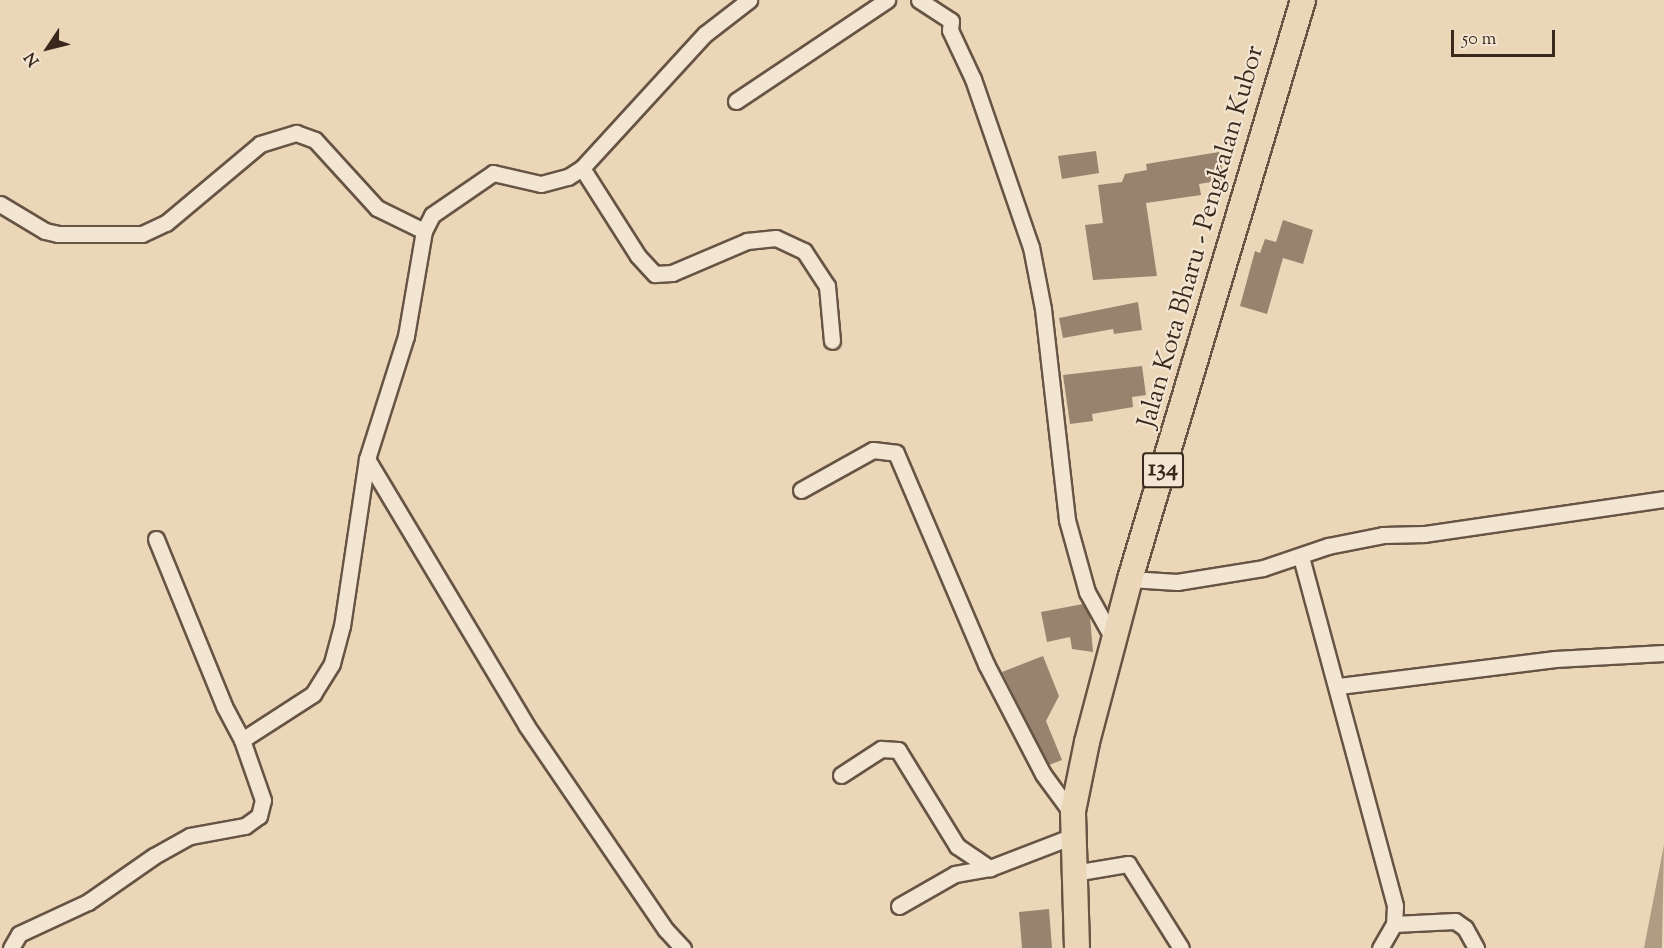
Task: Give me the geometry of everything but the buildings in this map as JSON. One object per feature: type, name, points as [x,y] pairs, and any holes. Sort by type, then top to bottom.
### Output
[{"type":"main road","name":"Jalan Kota Bharu - Pengkalan Kubor","points":[[1077,948],[1073,826],[1087,742],[1130,579],[1303,0]]},
{"type":"street","points":[[242,740],[313,694],[328,673],[342,626],[367,459],[406,336],[424,231],[432,215],[486,176],[498,173],[541,184],[568,177],[582,168],[705,34],[749,0]]},
{"type":"street","points":[[736,100],[887,0]]},
{"type":"street","points":[[919,0],[951,21],[950,30],[973,79],[1031,247],[1043,309],[1067,520],[1087,592],[1115,642]]},
{"type":"street","points":[[0,204],[45,231],[58,234],[141,234],[166,223],[260,144],[296,133],[315,140],[362,196],[377,208],[424,231]]},
{"type":"street","points":[[582,168],[638,256],[655,274],[672,273],[747,241],[776,238],[804,251],[826,286],[832,341]]},
{"type":"street","points":[[801,490],[873,450],[896,453],[986,664],[1043,774],[1073,826],[990,868],[955,874],[899,906]]},
{"type":"street","points":[[367,459],[526,725],[666,930],[683,948]]},
{"type":"street","points":[[1130,579],[1177,582],[1263,568],[1383,534],[1424,534],[1664,499]]},
{"type":"street","points":[[11,948],[19,934],[82,906],[154,856],[190,836],[255,821],[263,800],[242,740],[224,706],[156,539]]},
{"type":"street","points":[[1301,557],[1339,686],[1395,906],[1394,924],[1380,948]]},
{"type":"street","points":[[1339,686],[1555,659],[1664,653]]},
{"type":"street","points":[[841,775],[881,749],[898,750],[957,846],[990,868]]},
{"type":"street","points":[[1074,873],[1128,864],[1181,948]]},
{"type":"street","points":[[1394,924],[1455,921],[1465,928],[1476,948]]},
{"type":"shaded area","points":[[1664,845],[1662,948],[1644,948]]}]
